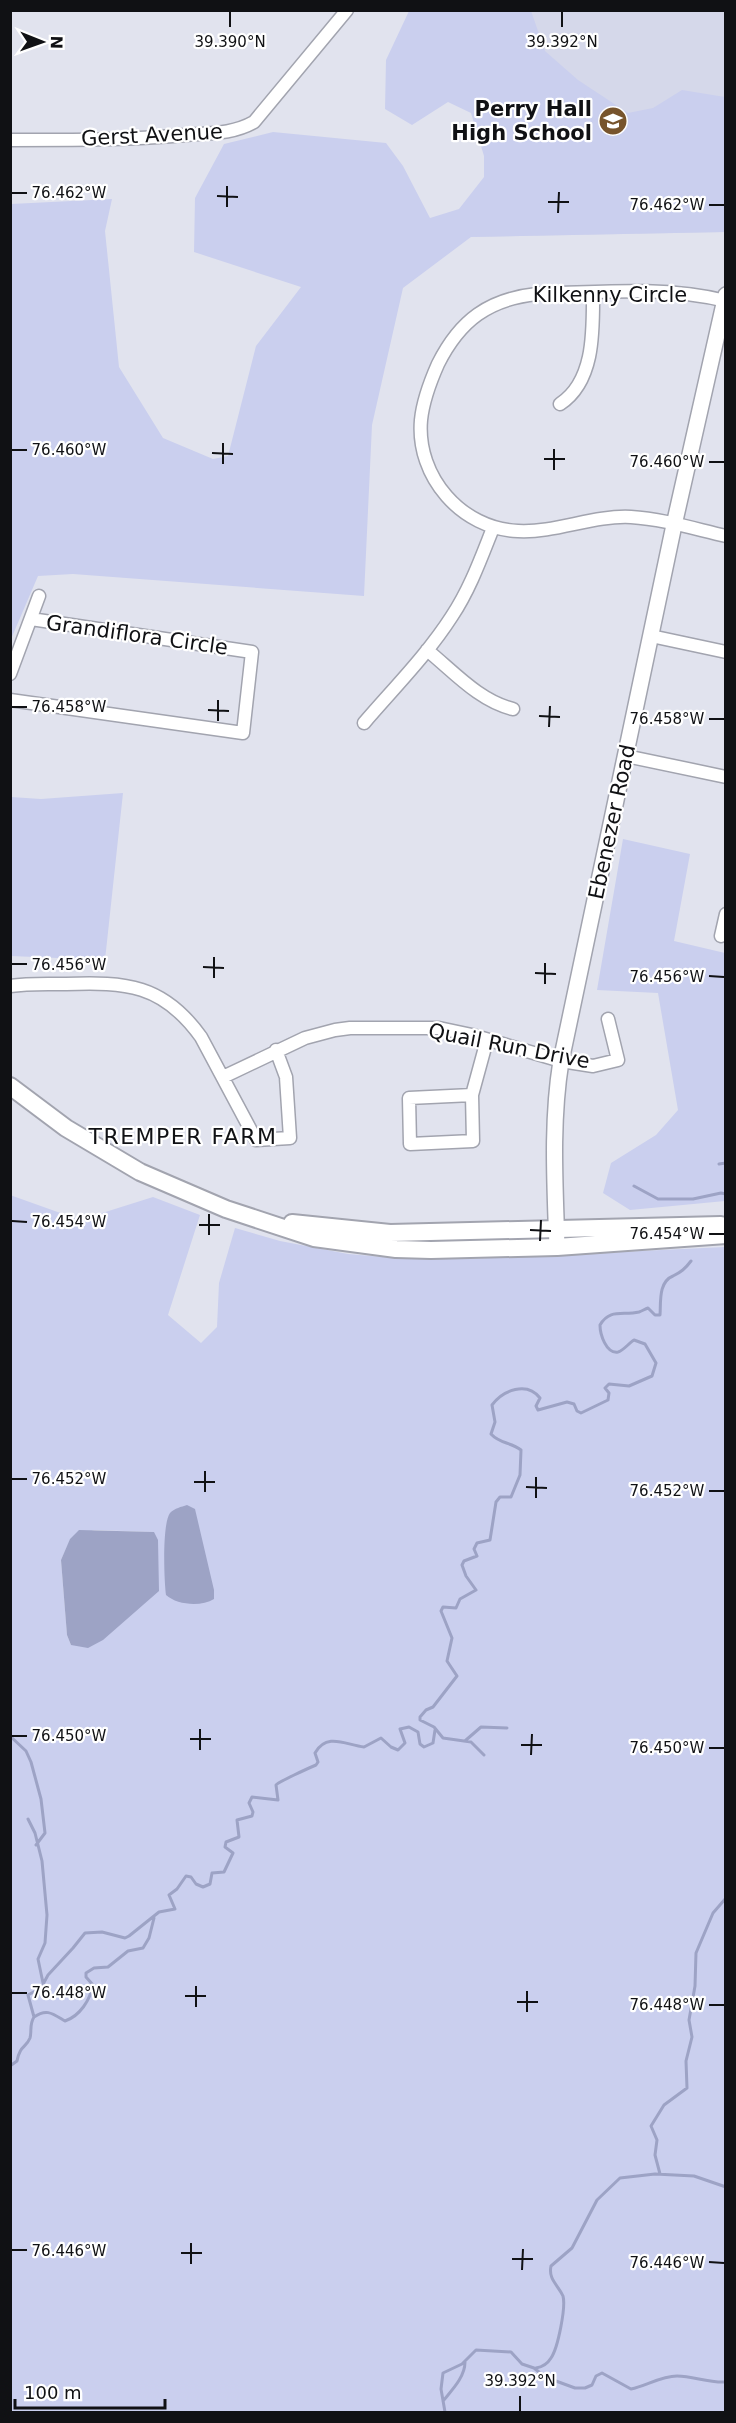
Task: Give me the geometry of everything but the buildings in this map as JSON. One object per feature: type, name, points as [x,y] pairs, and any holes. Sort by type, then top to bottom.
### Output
[{"type":"main road","points":[[10,1086],[66,1128],[130,1167],[175,1189],[226,1209],[314,1238],[396,1249],[452,1250],[726,1235]]},
{"type":"main road","points":[[258,1219],[352,1231],[390,1233],[726,1226]]},
{"type":"street","name":"Gerst Avenue","points":[[10,140],[107,141],[230,131],[246,126],[254,122],[347,10]]},
{"type":"street","name":"Kilkenny Circle","points":[[725,299],[672,291],[523,295],[496,303],[472,317],[441,358],[431,380],[421,421],[422,446],[435,479],[452,503],[476,520],[493,528],[533,531],[599,519],[630,517],[726,536]]},
{"type":"street","points":[[560,404],[573,393],[586,366],[592,334],[593,293]]},
{"type":"street","name":"Ebenezer Road","points":[[557,1246],[554,1121],[561,1061],[674,525],[725,299]]},
{"type":"street","points":[[363,723],[427,650],[461,601],[493,528]]},
{"type":"street","points":[[10,674],[39,596]]},
{"type":"street","name":"Grandiflora Circle","points":[[10,700],[243,733],[252,652],[31,619]]},
{"type":"street","points":[[651,636],[726,652]]},
{"type":"street","points":[[427,650],[484,696],[513,709]]},
{"type":"street","points":[[626,756],[726,777]]},
{"type":"street","points":[[721,936],[726,914]]},
{"type":"street","points":[[10,986],[115,983],[148,991],[164,1000],[192,1023],[214,1058],[256,1140],[290,1138],[286,1077],[276,1050]]},
{"type":"street","name":"Quail Run Drive","points":[[223,1077],[276,1050],[318,1034],[350,1028],[439,1028],[462,1032],[561,1061],[593,1066],[618,1060],[608,1019]]},
{"type":"street","points":[[472,1095],[409,1098],[410,1144],[473,1141],[472,1095],[487,1040]]},
{"type":"shaded area","points":[[409,11],[531,11],[545,51],[578,80],[628,113],[653,108],[682,90],[725,97],[725,232],[471,237],[403,288],[372,425],[364,596],[73,574],[38,576],[11,639],[11,204],[112,199],[105,231],[119,367],[163,438],[213,459],[228,456],[256,346],[301,287],[194,252],[195,198],[224,144],[273,132],[386,143],[403,166],[430,218],[459,209],[484,177],[484,156],[471,113],[448,102],[412,125],[385,109],[386,60]]},
{"type":"shaded area","name":"Perry Hall High School","points":[[530,11],[725,11],[725,232],[471,237]]},
{"type":"shaded area","points":[[123,793],[105,960],[11,956],[11,797],[41,799]]},
{"type":"shaded area","points":[[623,839],[690,854],[674,941],[725,953],[725,1201],[630,1210],[603,1193],[611,1163],[656,1135],[678,1110],[658,993],[597,990]]},
{"type":"shaded area","points":[[10,1195],[80,1220],[153,1197],[200,1215],[168,1315],[201,1343],[217,1327],[219,1283],[235,1228],[280,1241],[348,1254],[395,1258],[468,1259],[725,1247],[725,2412],[11,2412]],"holes":[[[94,1530],[154,1532],[71,1645],[67,1635],[61,1560],[70,1540]]]},
{"type":"shaded area","points":[[187,1505],[195,1509],[214,1590],[214,1599],[209,1602],[183,1603],[166,1595],[164,1552],[167,1519],[172,1511]]},
{"type":"shaded area","points":[[79,1530],[154,1532],[158,1540],[159,1591],[103,1640],[88,1648],[71,1645],[67,1635],[61,1560],[70,1539]]},
{"type":"waterway","points":[[719,1164],[726,1163]]},
{"type":"waterway","points":[[634,1186],[658,1199],[693,1199],[726,1194]]},
{"type":"waterway","points":[[484,1755],[471,1742],[443,1738],[434,1727],[420,1720],[420,1717],[426,1710],[433,1707],[457,1676],[447,1661],[452,1638],[441,1611],[443,1607],[456,1608],[460,1599],[476,1590],[466,1576],[462,1565],[464,1561],[477,1556],[474,1549],[477,1543],[490,1540],[496,1502],[500,1497],[511,1497],[520,1475],[521,1450],[498,1440],[491,1434],[495,1422],[492,1405],[502,1395],[522,1389],[529,1390],[540,1398],[536,1406],[538,1410],[567,1402],[574,1404],[577,1411],[581,1413],[608,1400],[609,1393],[605,1388],[609,1384],[629,1386],[652,1376],[656,1363],[645,1344],[634,1340],[620,1351],[614,1352],[604,1343],[600,1325],[613,1314],[639,1312],[648,1308],[655,1315],[660,1315],[661,1293],[665,1283],[691,1261]]},
{"type":"waterway","points":[[10,2066],[17,2061],[21,2049],[30,2038],[34,2017],[28,1995],[41,1988],[48,1975],[85,1933],[102,1932],[125,1938],[159,1912],[175,1909],[169,1895],[177,1889],[186,1876],[191,1877],[196,1884],[203,1887],[210,1884],[212,1873],[224,1872],[233,1853],[225,1847],[226,1842],[239,1837],[237,1820],[252,1816],[253,1812],[249,1803],[252,1797],[278,1800],[276,1785],[316,1765],[318,1762],[315,1753],[325,1743],[337,1741],[364,1747],[381,1738],[398,1750],[405,1743],[400,1729],[409,1727],[418,1732],[420,1744],[424,1747],[433,1743],[435,1730]]},
{"type":"waterway","points":[[466,1740],[481,1727],[507,1728]]},
{"type":"waterway","points":[[10,1736],[26,1751],[41,1799],[45,1833],[36,1845]]},
{"type":"waterway","points":[[28,1819],[35,1833],[42,1861],[47,1915],[45,1943],[38,1959],[43,1983]]},
{"type":"waterway","points":[[660,2174],[655,2155],[657,2140],[651,2126],[664,2105],[687,2088],[686,2061],[692,2037],[689,2020],[695,1986],[696,1953],[713,1913],[726,1898]]},
{"type":"waterway","points":[[34,2017],[46,2012],[65,2021],[80,2011],[87,2002],[93,1985],[86,1977],[86,1973],[94,1968],[108,1967],[128,1951],[143,1948],[149,1938],[154,1918]]},
{"type":"waterway","points":[[536,2368],[551,2358],[559,2337],[562,2318],[563,2296],[552,2278],[551,2266],[572,2248],[597,2200],[620,2178],[655,2174],[694,2176],[726,2187]]},
{"type":"waterway","points":[[445,2412],[441,2389],[443,2373],[462,2364],[476,2350],[511,2352],[522,2364],[534,2368],[545,2377],[575,2388],[592,2385],[596,2376],[602,2373],[631,2389],[671,2376],[726,2382]]},
{"type":"waterway","points":[[443,2401],[460,2378],[465,2362]]},
{"type":"place","name":"Perry Hall High School","points":[[613,121]]},
{"type":"district","name":"TREMPER FARM","points":[[183,1136]]}]
